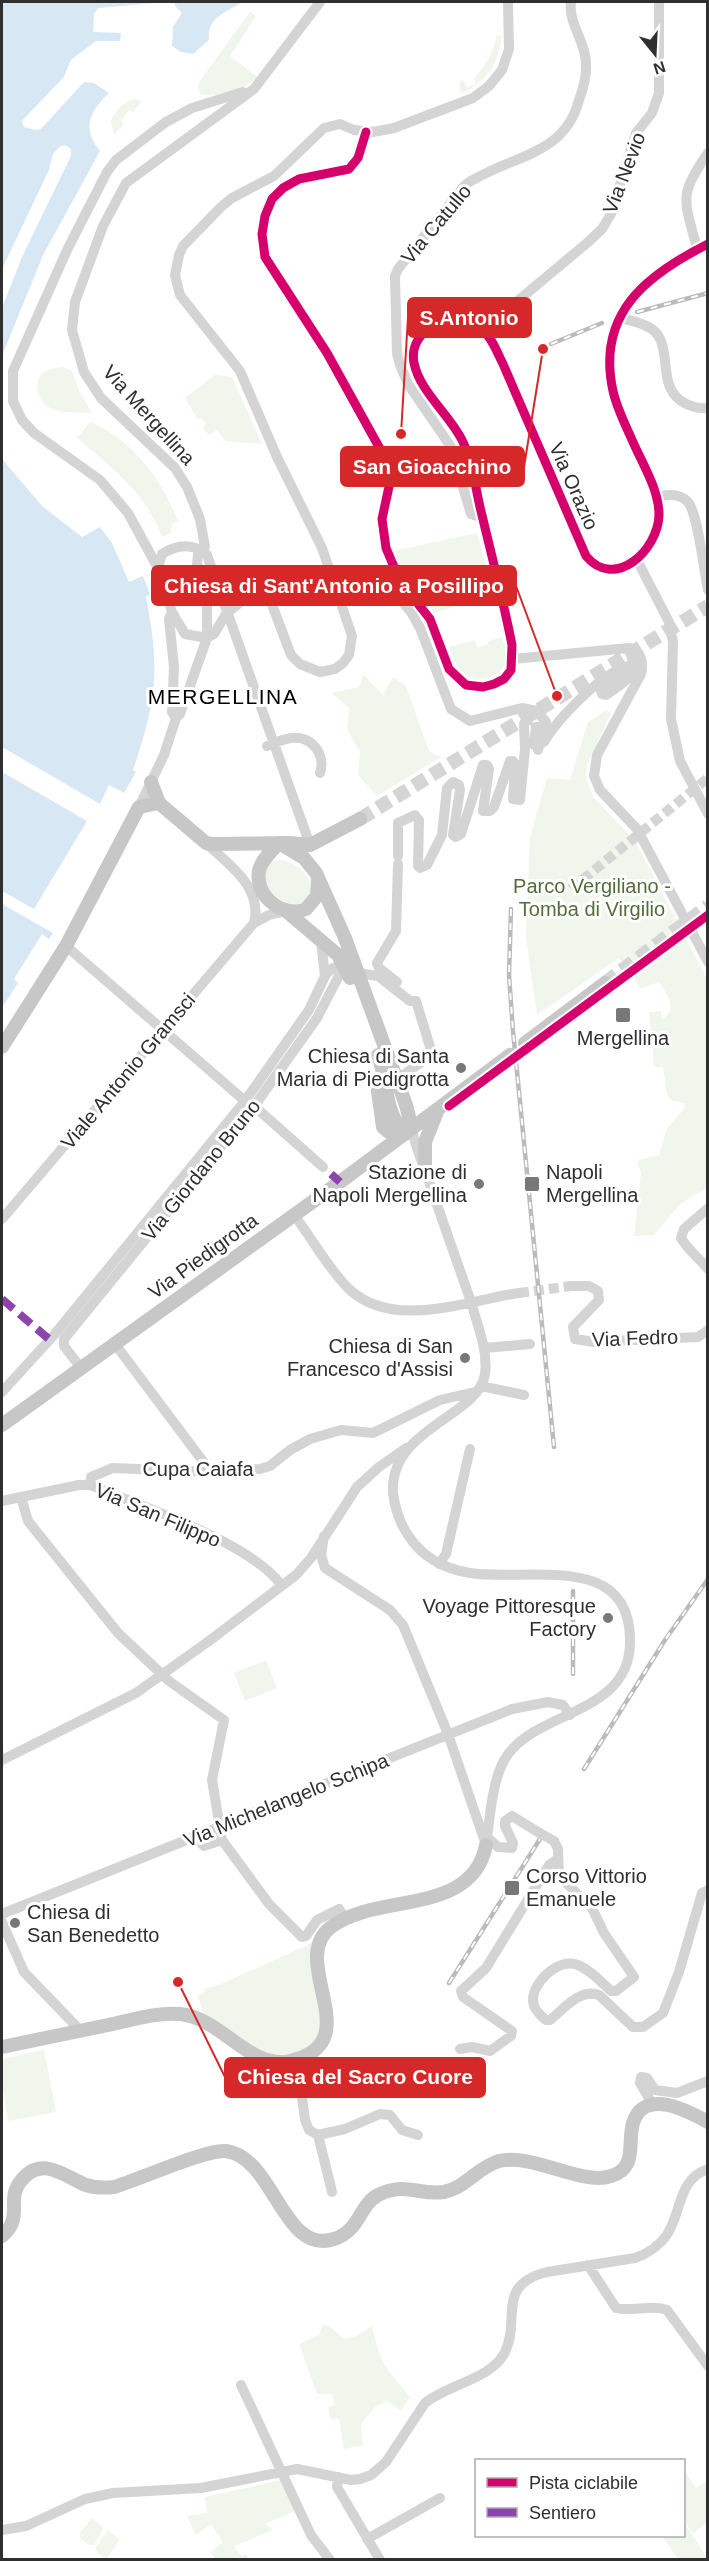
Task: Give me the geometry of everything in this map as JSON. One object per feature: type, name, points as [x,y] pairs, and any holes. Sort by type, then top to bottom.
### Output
[{"type":"main road","points":[[2,1047],[66,946],[148,805],[151,782]]},
{"type":"main road","points":[[148,805],[206,843],[309,845],[360,819]]},
{"type":"main road","points":[[279,843],[309,862],[316,873],[403,1098],[409,1131]]},
{"type":"main road","points":[[279,843],[266,858],[259,871],[261,886],[270,900],[351,968],[380,1060],[395,1122],[409,1131]]},
{"type":"main road","points":[[285,911],[300,912],[312,904],[319,889],[309,845]]},
{"type":"main road","points":[[266,858],[280,852],[296,854]]},
{"type":"main road","points":[[525,1043],[605,982]]},
{"type":"main road","points":[[370,1031],[381,1124],[389,1132],[409,1131]]},
{"type":"main road","name":"Via Piedigrotta","points":[[2,1425],[294,1215],[510,1055]]},
{"type":"main road","points":[[388,1098],[389,1094],[394,1092],[403,1098]]},
{"type":"main road","points":[[425,1170],[426,1138],[432,1121],[444,1102]]},
{"type":"main road","points":[[2,2047],[152,2016],[176,2014],[194,2017],[212,2025],[255,2055],[268,2061],[297,2059],[318,2045],[327,2020],[316,1961],[318,1943],[328,1930],[346,1919],[453,1890],[477,1868],[483,1858],[487,1841]]},
{"type":"main road","points":[[2,2236],[14,2221],[15,2196],[19,2182],[37,2170],[57,2170],[96,2188],[114,2187],[222,2151],[242,2156],[254,2166],[301,2234],[314,2239],[330,2241],[350,2231],[375,2197],[392,2189],[411,2188],[436,2193],[447,2191],[455,2188],[476,2172],[501,2161],[522,2161],[596,2178],[611,2176],[623,2169],[631,2157],[634,2120],[641,2112],[653,2105],[674,2105],[708,2122]]},
{"type":"street","name":"Via Mergellina","points":[[207,638],[207,596],[197,564],[198,554],[205,547],[202,525],[187,487],[175,468],[126,423],[93,386],[81,364],[72,330],[75,302],[83,275],[103,226],[126,183],[254,88],[320,2]]},
{"type":"street","points":[[219,594],[243,600],[263,598],[271,602],[291,655],[308,669],[320,672],[335,669],[349,655],[352,636],[322,548],[277,457],[240,371],[180,295],[175,266],[183,246],[232,198],[274,176],[318,132],[331,125],[339,124],[366,132],[394,128],[472,98],[489,86],[502,70],[508,49],[508,2]]},
{"type":"street","name":"Via Catullo","points":[[483,518],[471,514],[451,447],[403,373],[397,354],[395,276],[398,268],[465,185],[478,176],[550,145],[570,125],[576,115],[586,62],[572,18],[571,2]]},
{"type":"street","name":"Via Nevio","points":[[483,330],[587,243],[602,229],[611,214],[636,133],[652,113],[659,93],[659,2]]},
{"type":"street","points":[[243,600],[226,614],[214,634],[207,638],[185,634],[172,612],[158,568],[128,513],[100,480],[34,433],[22,420],[13,401],[12,387],[13,371],[18,357],[68,248],[107,172],[116,160],[147,134],[182,113],[254,88]]},
{"type":"street","points":[[182,113],[191,112],[201,115],[202,128]]},
{"type":"street","points":[[366,132],[358,158],[349,169],[299,179],[283,188],[272,199],[265,216],[262,234],[266,257],[327,353],[386,462],[390,482],[383,512],[383,529],[391,562],[400,580],[430,619],[449,669],[461,682],[477,687],[494,684],[508,675],[513,659],[510,634],[463,441],[419,377],[413,357],[420,338],[441,322],[460,320],[483,330]]},
{"type":"street","points":[[697,249],[685,198],[691,177],[708,153]]},
{"type":"street","points":[[708,244],[664,267],[649,279],[626,305],[620,318],[609,363],[613,392],[657,497],[659,517],[656,531],[653,539],[637,560],[669,622],[673,642],[671,719],[680,761],[708,814]]},
{"type":"street","points":[[620,318],[652,329],[661,341],[666,380],[677,398],[700,409],[708,408]]},
{"type":"street","name":"Via Orazio","points":[[483,330],[493,343],[586,556],[596,566],[610,570],[637,560]]},
{"type":"street","points":[[657,497],[674,495],[681,497],[692,508],[708,590]]},
{"type":"street","points":[[158,568],[162,554],[170,549],[187,545],[207,555],[271,745],[309,845]]},
{"type":"street","points":[[400,580],[394,593],[411,612],[420,628],[453,711],[470,721],[527,708],[537,711],[541,723],[533,749],[538,750],[562,716],[595,686],[628,666],[626,672],[602,691],[602,694],[606,695],[632,673],[634,663],[629,648]]},
{"type":"street","points":[[172,612],[170,619],[174,667],[172,704],[176,718]]},
{"type":"street","points":[[151,782],[164,755],[176,718],[180,714],[207,638]]},
{"type":"street","points":[[513,659],[629,648],[638,652],[643,669],[597,755],[594,776],[600,790],[637,829],[708,962]]},
{"type":"street","points":[[396,1080],[426,1059],[431,1050],[412,994],[377,964],[396,931],[398,823],[415,815],[419,820],[418,866],[420,868],[427,865],[442,835],[447,788],[453,782],[459,785],[460,790],[453,835],[456,837],[461,834],[483,765],[487,765],[489,769],[483,811],[488,812],[493,809],[510,761],[515,764],[513,799],[520,800],[525,749],[524,724]]},
{"type":"street","points":[[271,745],[291,738],[301,738],[311,743],[322,757],[323,764],[320,773]]},
{"type":"street","points":[[206,843],[249,886],[255,902],[254,923]]},
{"type":"street","points":[[254,923],[269,915],[285,911]]},
{"type":"street","name":"Viale Antonio Gramsci","points":[[2,1219],[254,923]]},
{"type":"street","points":[[321,941],[324,976]]},
{"type":"street","points":[[66,946],[323,1167]]},
{"type":"street","points":[[2,1392],[54,1335],[249,1104],[309,1010],[324,976],[333,968],[351,968],[375,975],[410,1002],[416,1001]]},
{"type":"street","name":"Via Giordano Bruno","points":[[81,1368],[64,1346],[64,1339],[321,1011],[351,968]]},
{"type":"street","points":[[2,1760],[136,1693],[282,1586],[296,1575],[311,1558],[353,1492],[370,1474],[414,1442],[478,1389],[485,1373],[484,1348],[425,1170],[409,1131]]},
{"type":"street","points":[[707,1209],[684,1229],[681,1238],[688,1250],[708,1269]]},
{"type":"street","points":[[294,1215],[347,1287],[376,1305],[394,1310],[435,1310],[519,1293]]},
{"type":"street","name":"Via Fedro","points":[[571,1286],[589,1286],[597,1291],[599,1300],[573,1327],[575,1339],[594,1342],[698,1336],[708,1330]]},
{"type":"street","points":[[115,1344],[211,1472]]},
{"type":"street","points":[[484,1348],[530,1344]]},
{"type":"street","points":[[478,1389],[524,1395]]},
{"type":"street","name":"Cupa Caiafa","points":[[90,1485],[91,1477],[113,1468],[211,1472],[266,1468],[310,1439],[340,1430],[373,1433],[440,1400],[478,1389]]},
{"type":"street","points":[[393,1484],[398,1465],[414,1442]]},
{"type":"street","points":[[439,1564],[446,1554],[470,1449]]},
{"type":"street","points":[[370,1474],[384,1471],[391,1476],[396,1510],[402,1526],[416,1546],[439,1564],[470,1573],[493,1575],[575,1575],[601,1584],[613,1593],[624,1610],[629,1624],[630,1652],[626,1666],[615,1683],[603,1695],[528,1736],[513,1748],[499,1770],[487,1841]]},
{"type":"street","name":"Via San Filippo","points":[[2,1501],[79,1485],[90,1485],[216,1538],[259,1564],[282,1586]]},
{"type":"street","points":[[21,1497],[28,1521],[118,1633],[169,1681],[224,1719],[212,1780],[222,1840],[269,1904],[300,1936],[305,1937],[320,1918],[339,1909],[346,1919]]},
{"type":"street","points":[[324,1536],[321,1558],[324,1566],[390,1610],[400,1620],[448,1734],[487,1841],[498,1847],[512,1848],[513,1842],[505,1826],[505,1821],[512,1816],[554,1841],[558,1849],[560,1878],[592,1908],[604,1933],[634,1977],[616,1991],[612,1991],[578,1965],[556,1966],[544,1977],[533,1997],[533,2004],[546,2020],[550,2020],[581,1995],[588,1993],[599,1995],[633,2026],[643,2027],[659,2017],[679,1972],[702,1893],[708,1890]]},
{"type":"street","points":[[296,1575],[313,1569],[330,1572]]},
{"type":"street","name":"Via Michelangelo Schipa","points":[[2,1914],[506,1712],[531,1705],[559,1703],[570,1714]]},
{"type":"street","points":[[466,1787],[478,1803],[487,1805],[494,1802]]},
{"type":"street","points":[[197,1836],[204,1846],[222,1840]]},
{"type":"street","points":[[460,2049],[472,2047],[490,2051],[511,2036],[512,2031],[462,1997],[461,1991],[486,1968],[549,1865],[558,1859]]},
{"type":"street","points":[[2,1922],[27,1976],[76,2026]]},
{"type":"street","points":[[2,1953],[14,1948]]},
{"type":"street","points":[[297,2059],[305,2120],[309,2130],[318,2135],[345,2129],[380,2114],[390,2115],[402,2130],[418,2135]]},
{"type":"street","points":[[653,2105],[640,2083],[641,2078],[647,2078],[655,2090],[673,2093],[708,2081]]},
{"type":"street","points":[[318,2135],[332,2192]]},
{"type":"street","points":[[2,2530],[26,2526],[71,2505],[100,2495],[171,2492],[297,2469],[351,2480],[371,2475],[386,2462],[425,2403],[434,2396],[483,2372],[502,2357],[506,2349],[512,2301],[520,2284],[534,2275],[635,2258],[645,2254],[661,2241],[671,2226],[683,2190],[695,2175],[708,2169]]},
{"type":"street","points":[[588,2265],[616,2307],[625,2310],[662,2308],[667,2310],[708,2366]]},
{"type":"street","points":[[241,2385],[311,2535],[330,2559]]},
{"type":"street","points":[[338,2477],[337,2487],[380,2559]]},
{"type":"street","points":[[367,2540],[440,2498]]},
{"type":"green space","points":[[250,12],[256,16],[230,56],[257,77],[245,87],[231,93],[216,96],[200,94],[199,82]]},
{"type":"green space","points":[[497,35],[501,35],[495,62],[485,77],[471,88],[462,93],[459,86],[462,79],[467,88],[476,84],[474,79],[488,58]]},
{"type":"green space","points":[[136,99],[142,101],[133,112],[129,110],[121,121],[124,124],[114,135],[111,121],[115,113],[120,106]]},
{"type":"green space","points":[[63,367],[72,371],[80,393],[92,413],[60,411],[50,408],[42,401],[37,386],[40,376],[48,370]]},
{"type":"green space","points":[[215,375],[232,377],[262,444],[226,441],[217,430],[209,435],[203,428],[206,423],[201,418],[198,420],[185,398]]},
{"type":"green space","points":[[90,422],[119,439],[144,462],[163,491],[178,521],[173,523],[170,533],[163,537],[138,495],[113,469],[77,438]]},
{"type":"green space","points":[[477,533],[494,595],[434,613],[425,597],[402,569],[394,551]]},
{"type":"green space","points":[[502,637],[506,661],[499,672],[487,678],[474,678],[462,672],[449,647],[475,640],[477,648],[488,644],[488,641]]},
{"type":"green space","points":[[363,674],[383,695],[393,677],[406,686],[429,751],[441,757],[377,796],[358,775],[360,752],[347,730],[349,708],[331,693],[359,687]]},
{"type":"green space","name":"Parco Vergiliano - Tomba di Virgilio","points":[[606,710],[611,713],[587,765],[586,779],[594,798],[635,841],[707,979],[707,1188],[680,1204],[654,1235],[634,1236],[641,1172],[637,1163],[639,1160],[659,1155],[667,1128],[685,1108],[684,1103],[672,1101],[667,1095],[663,1067],[654,1067],[649,1012],[661,1011],[662,1020],[670,1011],[670,1001],[659,982],[640,989],[630,971],[621,964],[619,958],[537,1015],[526,937],[530,837],[547,778],[570,780],[588,722]]},
{"type":"green space","points":[[280,860],[297,866],[308,879],[312,891],[305,904],[283,901],[268,886],[265,878],[266,870],[271,863]]},
{"type":"green space","points":[[266,1660],[277,1688],[245,1701],[234,1673]]},
{"type":"green space","points":[[312,1943],[321,2022],[318,2036],[310,2047],[288,2054],[265,2053],[221,2028],[204,2014],[198,1995],[205,1993],[204,1989],[219,1985]]},
{"type":"green space","points":[[44,2050],[56,2112],[8,2121],[2,2086],[2,2059]]},
{"type":"green space","points":[[328,2325],[344,2339],[356,2336],[372,2326],[385,2364],[410,2397],[401,2411],[387,2401],[375,2407],[361,2424],[363,2445],[344,2449],[339,2419],[331,2420],[328,2407],[335,2405],[332,2394],[317,2394],[299,2344],[319,2335],[322,2326]]},
{"type":"green space","points":[[685,2472],[696,2488],[707,2481],[707,2522],[693,2534],[685,2522]]},
{"type":"green space","points":[[280,2480],[295,2511],[265,2524],[273,2530],[234,2546],[241,2556],[247,2554],[248,2560],[216,2559],[210,2552],[223,2542],[211,2524],[196,2535],[187,2516],[207,2513],[205,2497]]},
{"type":"green space","points":[[92,2518],[104,2528],[94,2545],[89,2545],[80,2538],[80,2533]]},
{"type":"green space","points":[[685,2524],[707,2559],[678,2559],[663,2537],[685,2537]]},
{"type":"green space","points":[[108,2530],[120,2540],[106,2559],[97,2553],[96,2547]]},
{"type":"water","points":[[2,2],[166,2],[98,8],[94,14],[93,32],[121,33],[120,41],[96,41],[71,60],[64,77],[22,121],[24,127],[36,130],[84,82],[94,83],[109,93],[97,106],[90,120],[91,135],[100,151],[43,255],[2,356]]},
{"type":"water","points":[[174,2],[243,2],[224,12],[214,21],[209,32],[209,40],[193,54],[181,52],[172,46],[173,27],[182,13]]},
{"type":"water","points":[[2,459],[42,506],[82,537],[100,527],[112,543],[129,582],[143,576],[150,594],[146,597],[153,645],[154,684],[147,724],[133,770],[136,772],[124,793],[109,785],[100,804],[2,747]]},
{"type":"water","points":[[2,772],[87,821],[34,909],[2,891]]},
{"type":"water","points":[[2,904],[53,933],[49,939],[42,934],[14,979],[18,983],[2,1008]]},
{"type":"pier","points":[[96,41],[120,41],[97,44],[73,62],[66,79],[25,122],[26,125],[39,126],[82,80],[84,82],[41,129],[24,127],[22,121],[64,77],[71,60]]},
{"type":"pier","points":[[65,145],[71,149],[71,156],[22,257],[2,308],[2,269],[49,170],[53,154],[59,147]]},
{"type":"tunnel","points":[[360,819],[708,606]]},
{"type":"tunnel","points":[[524,724],[527,720],[532,719],[536,727]]},
{"type":"tunnel","points":[[571,889],[708,778]]},
{"type":"tunnel","points":[[605,983],[708,906]]},
{"type":"tunnel","points":[[519,1293],[571,1286]]},
{"type":"railway","points":[[637,312],[708,293]]},
{"type":"railway","points":[[551,344],[602,323]]},
{"type":"railway","points":[[511,909],[509,975],[513,1031],[554,1447]]},
{"type":"railway","points":[[584,1769],[665,1640],[708,1579]]},
{"type":"railway","points":[[573,1591],[573,1674]]},
{"type":"railway","points":[[449,1983],[540,1839]]},
{"type":"marked path","points":[[331,1174],[340,1182]]},
{"type":"marked path","points":[[2,1299],[50,1340]]},
{"type":"cycle path","points":[[366,132],[358,158],[349,169],[299,179],[283,188],[272,199],[265,216],[262,234],[265,257],[327,353],[384,456],[390,482],[382,519],[386,548],[400,581],[430,619],[449,669],[466,685],[483,687],[504,679],[511,670],[512,645],[468,456],[456,430],[428,393],[417,374],[414,350],[418,340],[426,331],[448,321],[460,320],[472,323],[486,333],[503,364],[586,556],[597,566],[610,569],[622,568],[643,553],[657,528],[659,515],[653,487],[613,391],[610,364],[612,340],[619,319],[631,300],[646,284],[685,256],[708,244]]},
{"type":"cycle path","points":[[449,1106],[708,915]]},
{"type":"place","name":"San Gioacchino","points":[[543,349]]},
{"type":"place","name":"S.Antonio","points":[[401,434]]},
{"type":"place","name":"Chiesa di Sant'Antonio a Posillipo","points":[[557,696]]},
{"type":"place","name":"Mergellina","points":[[623,1015]]},
{"type":"place","name":"Chiesa di Santa Maria di Piedigrotta","points":[[461,1068]]},
{"type":"place","name":"Stazione di Napoli Mergellina","points":[[479,1184]]},
{"type":"place","name":"Napoli Mergellina","points":[[532,1184]]},
{"type":"place","name":"Chiesa di San Francesco d'Assisi","points":[[465,1358]]},
{"type":"place","name":"Voyage Pittoresque Factory","points":[[608,1618]]},
{"type":"place","name":"Corso Vittorio Emanuele","points":[[512,1888]]},
{"type":"place","name":"Chiesa di San Benedetto","points":[[15,1923]]},
{"type":"place","name":"Chiesa del Sacro Cuore","points":[[178,1982]]},
{"type":"district","name":"MERGELLINA","points":[[223,696]]}]
